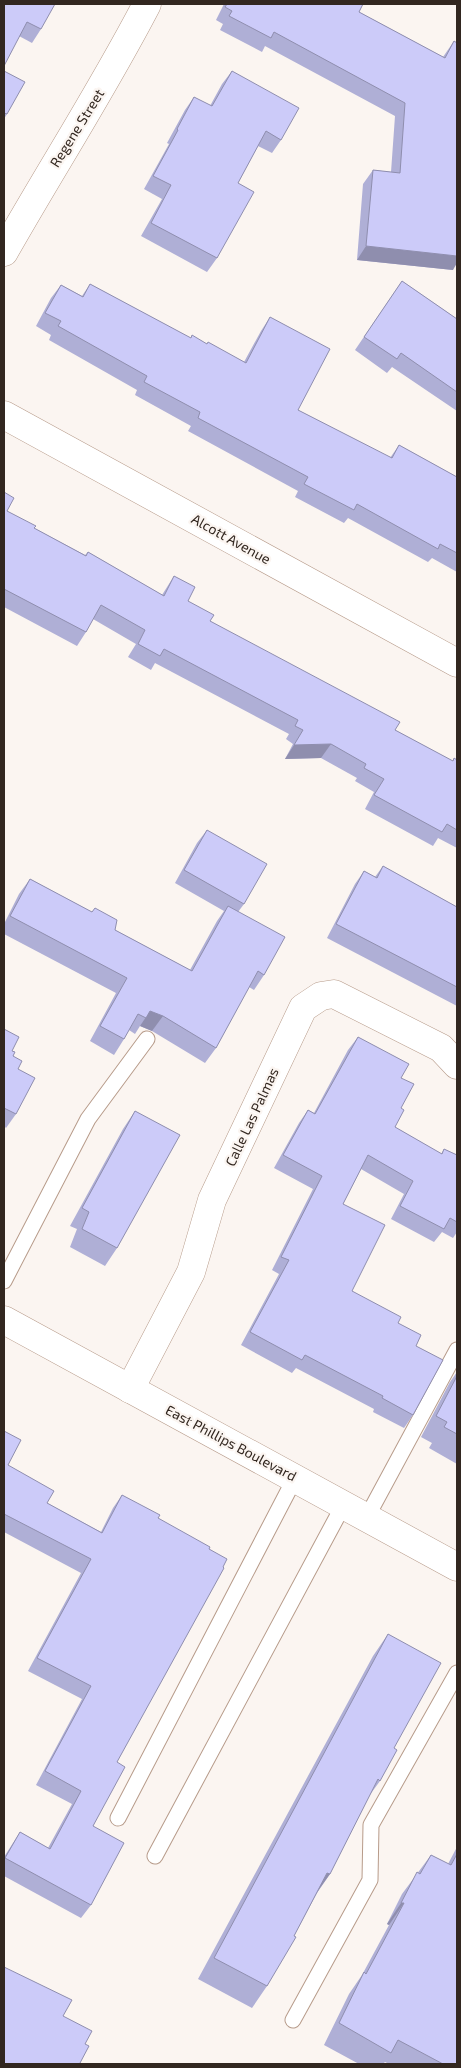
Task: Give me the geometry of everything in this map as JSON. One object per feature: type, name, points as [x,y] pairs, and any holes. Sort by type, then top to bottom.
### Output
[{"type":"street","name":"Regene Street","points":[[4,252],[46,178],[114,68],[147,4]]},
{"type":"street","name":"Alcott Avenue","points":[[4,415],[457,663]]},
{"type":"street","name":"Calle Las Palmas","points":[[130,1389],[191,1272],[212,1200],[303,1008],[321,996],[334,994],[441,1048],[457,1065]]},
{"type":"street","name":"East Phillips Boulevard","points":[[4,1320],[457,1567]]},
{"type":"lane","points":[[4,1281],[88,1120],[146,1039]]},
{"type":"lane","points":[[154,1856],[355,1511],[457,1350]]},
{"type":"lane","points":[[118,1818],[295,1478]]},
{"type":"lane","points":[[293,2020],[370,1880],[371,1824],[457,1672]]},
{"type":"building","points":[[4,4],[55,4],[41,29],[27,22],[4,66]]},
{"type":"building","points":[[227,4],[363,4],[359,12],[445,58],[454,41],[457,43],[457,256],[366,246],[373,170],[400,173],[405,103],[274,32],[271,38],[229,16],[232,11],[225,7]]},
{"type":"building","points":[[4,71],[25,82],[7,114],[4,113]]},
{"type":"building","points":[[232,71],[299,108],[281,140],[266,131],[238,183],[254,192],[217,258],[151,223],[171,185],[153,176],[194,97],[212,106]]},
{"type":"building","points":[[402,281],[457,319],[457,392],[401,353],[397,359],[364,337]]},
{"type":"building","points":[[90,284],[191,338],[192,335],[207,344],[208,342],[246,363],[270,317],[330,349],[298,410],[392,458],[399,445],[457,477],[457,553],[440,544],[438,549],[357,504],[354,510],[304,484],[308,477],[198,418],[200,412],[144,382],[147,376],[58,326],[61,321],[45,313],[61,285],[83,297]]},
{"type":"building","points":[[4,492],[14,498],[7,511],[36,526],[34,528],[86,556],[88,552],[164,596],[174,576],[195,587],[188,601],[214,615],[210,621],[400,722],[395,730],[453,761],[454,758],[457,760],[457,830],[447,824],[442,832],[374,795],[384,779],[364,768],[366,764],[331,744],[294,745],[303,730],[295,726],[298,720],[164,649],[160,656],[138,644],[145,630],[101,605],[86,632],[4,589]]},
{"type":"building","points":[[207,830],[267,864],[244,904],[184,870]]},
{"type":"building","points":[[383,866],[457,907],[457,987],[336,924],[364,871],[377,878]]},
{"type":"building","points":[[30,879],[92,912],[95,908],[117,920],[115,930],[192,971],[228,906],[285,937],[264,975],[258,971],[216,1048],[163,1016],[150,1011],[146,1018],[138,1014],[124,1039],[100,1026],[127,978],[10,916]]},
{"type":"building","points":[[4,1029],[19,1037],[12,1051],[15,1052],[13,1056],[22,1061],[18,1069],[35,1078],[16,1114],[4,1108]]},
{"type":"building","points":[[358,1037],[409,1064],[401,1078],[414,1084],[401,1108],[404,1110],[395,1127],[442,1154],[444,1149],[457,1155],[457,1222],[450,1218],[444,1229],[400,1206],[413,1181],[368,1155],[343,1204],[385,1225],[352,1291],[401,1317],[398,1323],[421,1335],[416,1346],[443,1360],[413,1415],[382,1398],[383,1396],[305,1355],[302,1360],[250,1332],[289,1260],[281,1257],[322,1176],[283,1155],[308,1110],[315,1114]]},
{"type":"building","points":[[135,1111],[180,1135],[117,1248],[82,1229],[89,1212],[82,1208]]},
{"type":"building","points":[[457,1376],[457,1434],[444,1427],[447,1422],[436,1416]]},
{"type":"building","points":[[4,1431],[21,1440],[8,1465],[54,1491],[47,1503],[102,1533],[122,1495],[160,1515],[158,1518],[210,1547],[209,1549],[227,1559],[224,1568],[117,1762],[125,1767],[93,1826],[124,1843],[91,1905],[5,1858],[20,1832],[50,1849],[81,1791],[45,1771],[91,1686],[37,1658],[91,1559],[4,1514]]},
{"type":"building","points":[[388,1634],[441,1663],[394,1748],[397,1750],[380,1781],[378,1779],[330,1874],[327,1873],[294,1936],[296,1937],[267,1986],[214,1958]]},
{"type":"building","points":[[457,1854],[457,2064],[443,2064],[398,2040],[391,2053],[339,2023],[364,1972],[366,1974],[404,1903],[401,1903],[417,1872],[420,1874],[431,1855],[451,1865]]},
{"type":"building","points":[[4,1967],[72,2000],[63,2016],[92,2031],[85,2044],[89,2046],[80,2063],[82,2064],[4,2064]]}]
